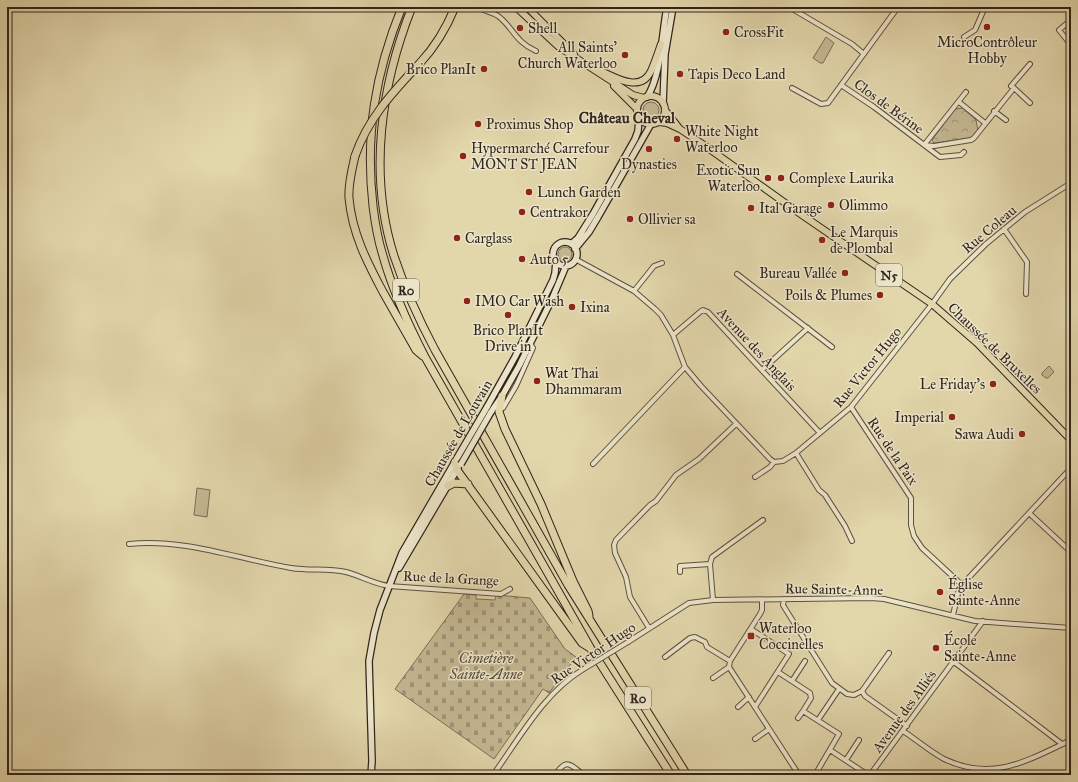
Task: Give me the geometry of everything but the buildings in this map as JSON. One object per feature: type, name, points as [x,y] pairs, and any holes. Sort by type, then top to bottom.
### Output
[{"type":"highway","name":"R0","points":[[402,7],[386,49],[374,104],[370,145],[370,180],[375,222],[382,255],[394,290],[408,324],[425,357],[591,649],[671,775]]},
{"type":"highway","name":"R0","points":[[412,7],[402,32],[390,73],[385,101],[381,141],[381,182],[386,218],[394,254],[406,289],[435,350],[537,532],[590,622],[687,775]]},
{"type":"highway","points":[[425,357],[416,350],[368,265],[359,244],[352,218],[349,197],[350,175],[355,156],[366,129],[378,110],[438,42],[448,26],[454,7]]},
{"type":"highway","points":[[502,396],[499,412],[505,429],[541,504],[588,611],[590,622]]},
{"type":"highway","points":[[457,464],[468,484],[582,643],[591,649]]},
{"type":"highway","points":[[448,486],[454,483],[468,484]]},
{"type":"main road","points":[[516,7],[559,47],[581,60],[608,80],[633,95],[645,98],[655,97],[663,103]]},
{"type":"main road","points":[[527,7],[581,60]]},
{"type":"main road","points":[[637,109],[640,101],[645,98],[653,85],[667,7]]},
{"type":"main road","points":[[663,103],[665,54],[673,7]]},
{"type":"main road","points":[[589,66],[625,82],[637,82],[648,76],[661,44]]},
{"type":"main road","points":[[570,244],[578,238],[587,225],[638,131],[639,118],[637,109],[608,80]]},
{"type":"main road","name":"N5","points":[[663,103],[665,110],[680,129]]},
{"type":"main road","points":[[639,118],[650,124],[658,122],[664,115],[665,110]]},
{"type":"main road","name":"N5","points":[[658,122],[667,123],[680,129]]},
{"type":"main road","points":[[576,249],[570,244],[562,243],[556,246],[553,252],[556,262],[566,266],[570,265],[575,259],[576,249],[598,217],[650,124]]},
{"type":"main road","name":"Chaussée de Bruxelles","points":[[680,129],[932,304],[977,343],[1071,440]]},
{"type":"main road","name":"Chaussée de Louvain","points":[[393,578],[402,553],[489,410],[553,280],[556,262]]},
{"type":"main road","name":"Chaussée de Louvain","points":[[489,410],[502,396],[519,366],[552,299],[566,266]]},
{"type":"main road","name":"Chaussée de Louvain","points":[[539,326],[536,325],[536,322],[543,308],[544,299]]},
{"type":"main road","name":"Chaussée de Louvain","points":[[371,775],[372,761],[369,661],[374,634],[389,586],[448,486],[457,464]]},
{"type":"street","points":[[477,7],[497,15],[519,40],[529,48],[536,50]]},
{"type":"street","points":[[790,7],[852,44],[864,54]]},
{"type":"street","points":[[792,88],[822,104],[825,105],[828,103],[898,7]]},
{"type":"street","points":[[964,37],[975,30],[985,7]]},
{"type":"street","points":[[1071,20],[1059,30],[1071,45]]},
{"type":"street","name":"Clos de Bérine","points":[[924,146],[934,146],[971,140],[974,138],[994,111],[1014,88],[1011,86],[1030,64]]},
{"type":"street","name":"Clos de Bérine","points":[[841,85],[874,107],[940,158],[961,155],[964,152]]},
{"type":"street","points":[[1014,88],[1030,103]]},
{"type":"street","name":"Clos de Bérine","points":[[924,146],[966,92]]},
{"type":"street","points":[[959,102],[985,123]]},
{"type":"street","points":[[994,111],[1006,120]]},
{"type":"street","name":"Rue Coleau","points":[[932,304],[956,272],[1004,228],[1042,201],[1071,183]]},
{"type":"street","points":[[1004,228],[1028,262],[1026,294]]},
{"type":"street","points":[[575,259],[634,291],[661,315],[673,335],[685,367],[736,424],[774,462]]},
{"type":"street","points":[[634,291],[654,266],[662,263]]},
{"type":"street","points":[[738,274],[832,347]]},
{"type":"street","name":"Rue Victor Hugo","points":[[755,477],[770,467],[774,462],[783,460],[796,452],[851,407],[932,304]]},
{"type":"street","name":"Avenue des Anglais","points":[[673,335],[700,312],[706,311],[820,433]]},
{"type":"street","points":[[762,370],[808,328]]},
{"type":"street","points":[[504,408],[533,348],[530,343]]},
{"type":"street","points":[[515,357],[523,371]]},
{"type":"street","points":[[593,464],[685,367]]},
{"type":"street","name":"Rue de la Paix","points":[[851,407],[911,498],[911,525],[914,536],[922,548],[962,585]]},
{"type":"street","points":[[649,628],[630,596],[626,577],[615,553],[614,545],[616,540],[650,505],[656,501],[676,475],[699,459],[736,424]]},
{"type":"street","points":[[796,452],[819,490],[825,495],[845,526],[852,541]]},
{"type":"street","points":[[953,616],[962,585],[1071,468]]},
{"type":"street","points":[[1029,513],[1071,552]]},
{"type":"street","points":[[713,600],[710,564],[712,557],[763,520]]},
{"type":"street","name":"Rue de la Grange","points":[[129,544],[162,542],[292,568],[339,571],[352,574],[380,585],[501,594],[510,589]]},
{"type":"street","points":[[680,572],[680,566],[710,564]]},
{"type":"street","name":"Rue Sainte-Anne","points":[[649,628],[689,603],[713,600],[871,598],[884,599],[953,616],[983,621],[1071,628]]},
{"type":"street","points":[[784,599],[783,605],[832,683],[850,695],[858,694],[862,691],[889,653]]},
{"type":"street","points":[[713,678],[729,667],[730,662],[762,610],[762,600]]},
{"type":"street","name":"Avenue des Alliés","points":[[871,775],[983,621]]},
{"type":"street","name":"Rue Victor Hugo","points":[[493,775],[544,703],[559,686],[649,628]]},
{"type":"street","points":[[751,629],[789,654],[755,707]]},
{"type":"street","points":[[665,657],[690,638],[695,637],[705,642],[707,647],[730,662]]},
{"type":"street","points":[[792,681],[805,661]]},
{"type":"street","points":[[954,662],[1062,744]]},
{"type":"street","points":[[729,667],[800,775]]},
{"type":"street","points":[[778,672],[811,695],[798,718]]},
{"type":"street","points":[[818,720],[839,689]]},
{"type":"street","points":[[862,691],[865,696],[906,726]]},
{"type":"street","points":[[738,706],[749,697]]},
{"type":"street","points":[[803,711],[839,734],[815,775]]},
{"type":"street","points":[[755,739],[770,729]]},
{"type":"street","points":[[903,731],[942,758],[954,764],[976,770],[995,770],[1016,765],[1071,740]]},
{"type":"street","points":[[846,760],[859,740]]},
{"type":"street","points":[[830,750],[871,775]]},
{"type":"street","points":[[555,775],[562,765],[569,764],[584,775]]},
{"type":"street","points":[[995,770],[996,775]]},
{"type":"green space","points":[[826,37],[834,43],[823,63],[820,63],[813,58]]},
{"type":"green space","points":[[651,102],[657,104],[659,110],[657,116],[651,118],[645,116],[643,110],[645,104]]},
{"type":"green space","points":[[963,108],[976,120],[978,131],[971,138],[934,143],[932,140],[955,109]]},
{"type":"green space","points":[[565,247],[570,249],[572,254],[570,259],[565,261],[560,259],[558,254],[560,249]]},
{"type":"green space","points":[[1049,366],[1054,372],[1046,378],[1042,375],[1042,373]]},
{"type":"green space","points":[[197,488],[210,490],[207,517],[194,515]]},
{"type":"green space","name":"Cimetière Sainte-Anne","points":[[464,594],[476,595],[476,599],[495,600],[496,595],[530,598],[565,649],[576,657],[549,693],[543,689],[494,759],[395,689]]},
{"type":"place","name":"MicroContrôleur Hobby","points":[[987,27]]},
{"type":"place","name":"Shell","points":[[520,28]]},
{"type":"place","name":"CrossFit","points":[[726,32]]},
{"type":"place","name":"All Saints’ Church Waterloo","points":[[625,55]]},
{"type":"place","name":"Brico PlanIt","points":[[484,69]]},
{"type":"place","name":"Tapis Deco Land","points":[[680,74]]},
{"type":"place","name":"Proximus Shop","points":[[478,124]]},
{"type":"place","name":"White Night Waterloo","points":[[677,139]]},
{"type":"place","name":"Dynasties","points":[[649,149]]},
{"type":"place","name":"Hypermarché Carrefour MONT ST JEAN","points":[[463,156]]},
{"type":"place","name":"Exotic Sun Waterloo","points":[[768,178]]},
{"type":"place","name":"Complexe Laurika","points":[[781,178]]},
{"type":"place","name":"Lunch Garden","points":[[529,192]]},
{"type":"place","name":"Olimmo","points":[[831,205]]},
{"type":"place","name":"Ital Garage","points":[[751,208]]},
{"type":"place","name":"Centrakor","points":[[522,212]]},
{"type":"place","name":"Ollivier sa","points":[[630,219]]},
{"type":"place","name":"Carglass","points":[[457,238]]},
{"type":"place","name":"Le Marquis de Plombal","points":[[822,240]]},
{"type":"place","name":"Auto 5","points":[[522,259]]},
{"type":"place","name":"Bureau Vallée","points":[[845,273]]},
{"type":"place","name":"Poils & Plumes","points":[[880,295]]},
{"type":"place","name":"IMO Car Wash","points":[[467,301]]},
{"type":"place","name":"Ixina","points":[[572,307]]},
{"type":"place","name":"Brico PlanIt Drive in","points":[[508,315]]},
{"type":"place","name":"Wat Thai Dhammaram","points":[[537,381]]},
{"type":"place","name":"Le Friday's","points":[[993,384]]},
{"type":"place","name":"Imperial","points":[[952,417]]},
{"type":"place","name":"Sawa Audi","points":[[1022,434]]},
{"type":"place","name":"Église Sainte-Anne","points":[[940,592]]},
{"type":"place","name":"Waterloo Coccinelles","points":[[751,636]]},
{"type":"place","name":"École Sainte-Anne","points":[[936,648]]},
{"type":"district","name":"Château Cheval","points":[[627,118]]}]
